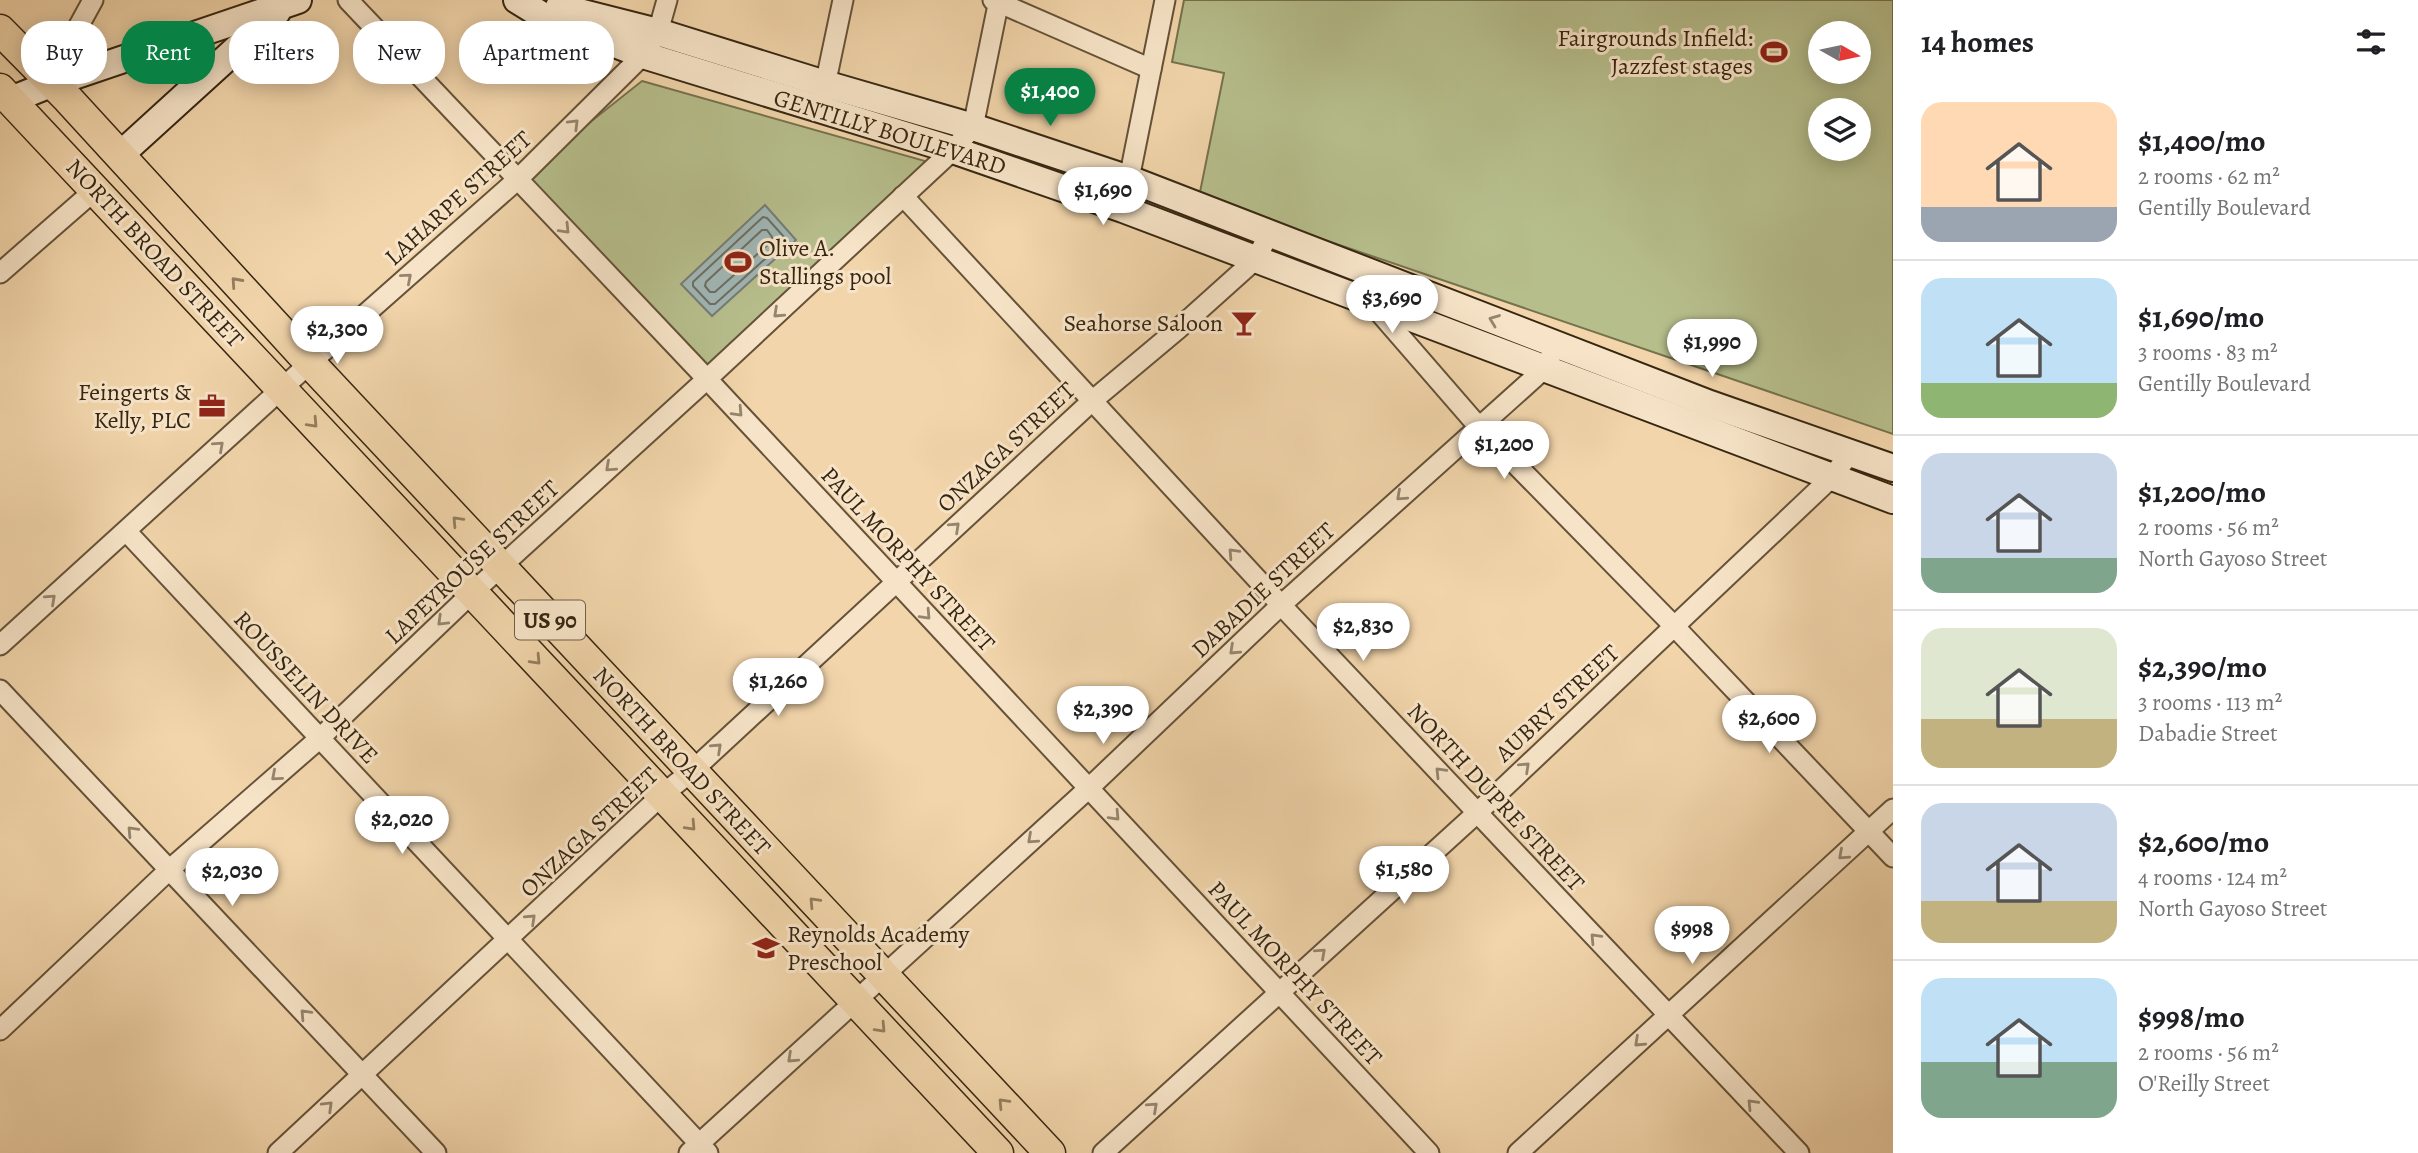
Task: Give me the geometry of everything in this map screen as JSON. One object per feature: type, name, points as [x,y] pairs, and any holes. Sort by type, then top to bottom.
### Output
[{"type":"main road","name":"GENTILLY BOULEVARD","points":[[517,0],[543,16],[643,55],[953,150],[1123,209],[1893,500]]},
{"type":"main road","name":"GENTILLY BOULEVARD","points":[[534,0],[658,32],[973,127],[1129,179],[1710,404],[1893,468]]},
{"type":"main road","points":[[107,65],[291,3]]},
{"type":"main road","points":[[33,122],[66,134],[100,153],[120,155],[291,3]]},
{"type":"main road","name":"NORTH BROAD STREET","points":[[0,30],[21,51]]},
{"type":"main road","points":[[4,98],[50,84]]},
{"type":"main road","name":"NORTH BROAD STREET","points":[[54,84],[500,567],[1050,1153]]},
{"type":"main road","name":"NORTH BROAD STREET","points":[[4,98],[33,122],[998,1153]]},
{"type":"street","points":[[81,21],[93,0]]},
{"type":"street","name":"PAUL MORPHY STREET","points":[[348,0],[707,379],[1429,1153]]},
{"type":"street","name":"LAHARPE STREET","points":[[0,645],[310,363],[517,180],[643,55],[658,32],[667,0]]},
{"type":"street","points":[[820,110],[843,0]]},
{"type":"street","points":[[1123,209],[1165,0]]},
{"type":"street","points":[[973,127],[997,1],[1151,69]]},
{"type":"street","name":"LAPEYROUSE STREET","points":[[0,1030],[169,870],[320,738],[500,567],[707,379],[953,150],[973,127]]},
{"type":"street","points":[[0,273],[95,190]]},
{"type":"street","name":"NORTH DUPRE STREET","points":[[903,196],[1281,605],[1799,1153]]},
{"type":"street","name":"ONZAGA STREET","points":[[278,1153],[662,795],[692,771],[1092,401],[1178,329],[1255,259],[1270,232]]},
{"type":"street","points":[[1370,301],[1478,426],[1674,626],[1893,857]]},
{"type":"street","name":"DABADIE STREET","points":[[699,1150],[855,1000],[1088,788],[1281,605],[1544,369],[1558,345]]},
{"type":"street","name":"AUBRY STREET","points":[[1103,1153],[1478,812],[1832,477],[1851,452]]},
{"type":"street","name":"ROUSSELIN DRIVE","points":[[126,531],[509,940],[699,1150]]},
{"type":"street","points":[[0,690],[436,1153]]},
{"type":"street","points":[[1518,1153],[1893,809]]},
{"type":"green space","points":[[1184,0],[1893,0],[1893,434],[1199,197],[1224,73],[1172,62]]},
{"type":"green space","points":[[642,81],[925,161],[903,196],[707,379],[517,180]]},
{"type":"water","name":"Olive A. Stallings pool","points":[[765,205],[796,240],[712,316],[681,284]]},
{"type":"place","name":"Fairgrounds Infield: Jazzfest stages","points":[[1774,52]]},
{"type":"place","name":"Olive A. Stallings pool","points":[[738,262]]},
{"type":"place","name":"Seahorse Saloon","points":[[1244,323]]},
{"type":"place","name":"Feingerts & Kelly, PLC","points":[[212,406]]},
{"type":"place","name":"Reynolds Academy Preschool","points":[[766,948]]}]
